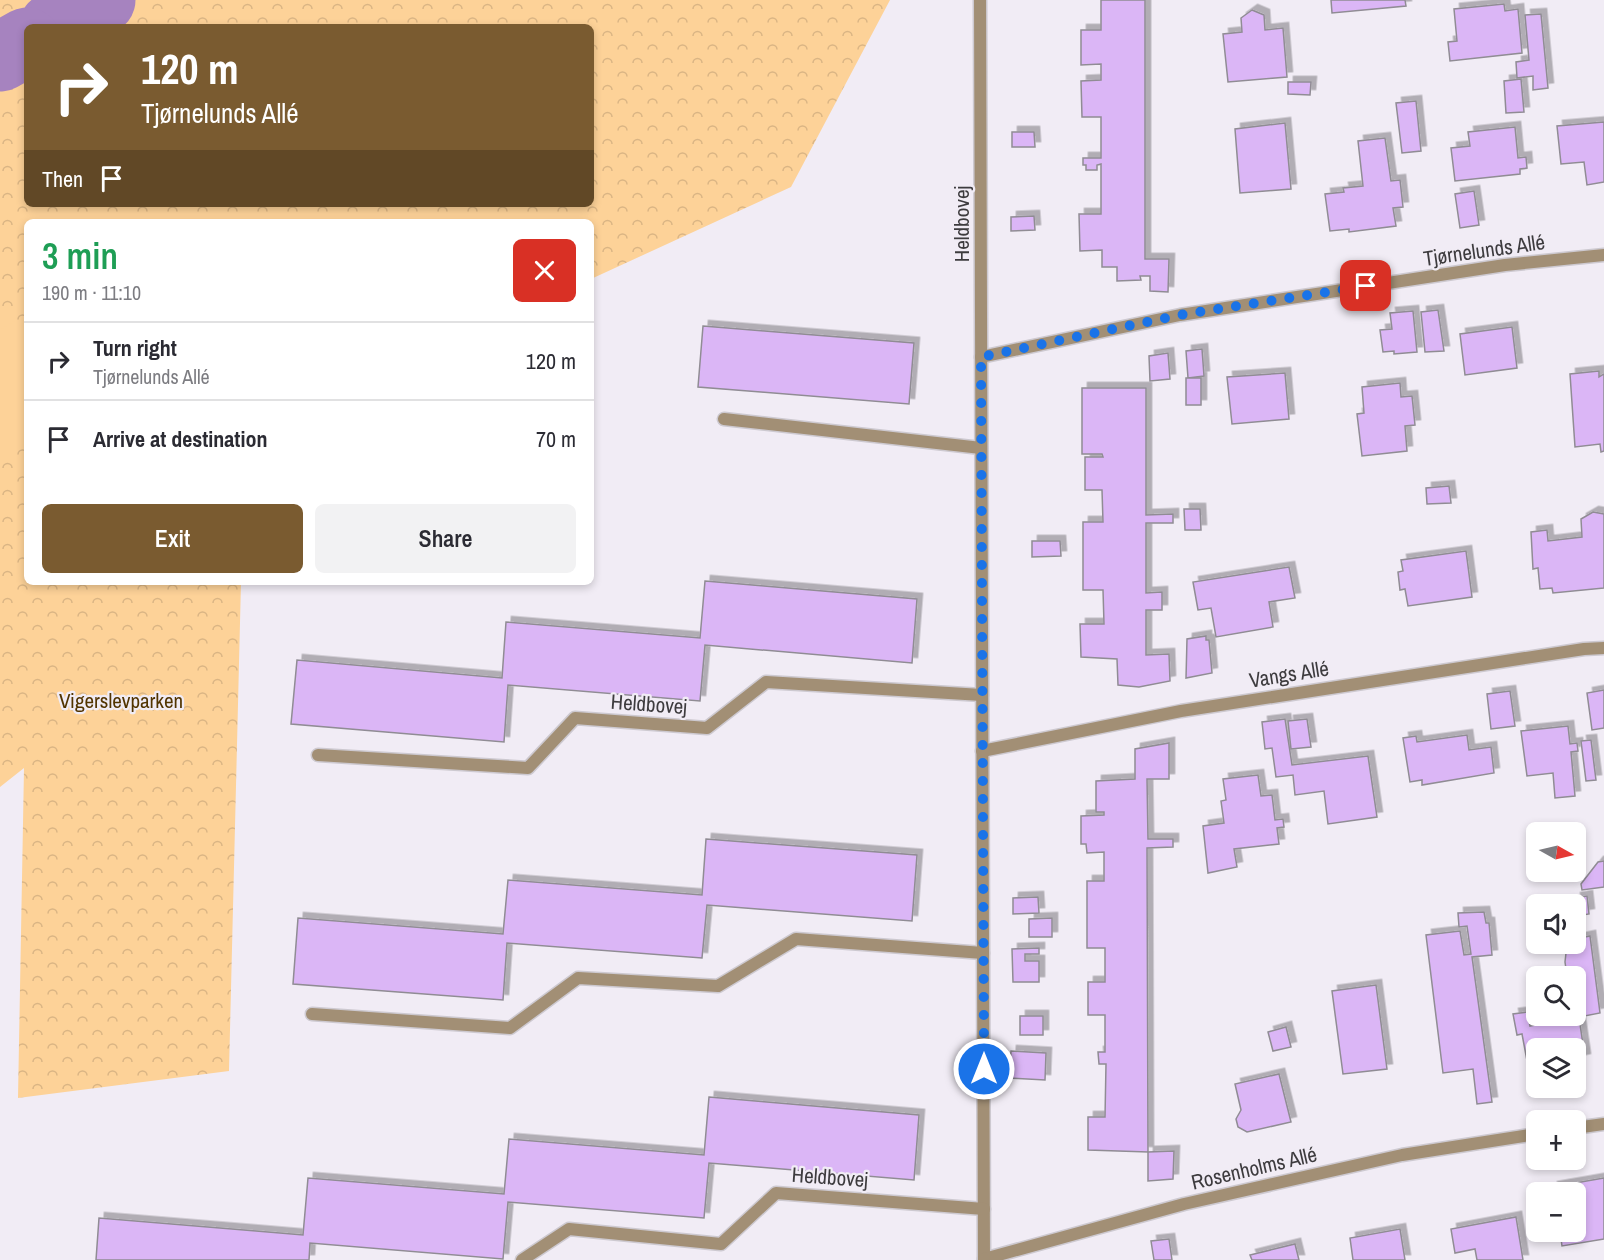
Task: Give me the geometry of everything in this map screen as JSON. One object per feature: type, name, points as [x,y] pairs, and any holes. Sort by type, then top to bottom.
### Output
[{"type":"street","name":"Heldbovej","points":[[980,0],[984,1259]]},
{"type":"street","name":"Tjørnelunds Allé","points":[[981,357],[1180,315],[1505,265],[1604,255]]},
{"type":"street","points":[[724,419],[981,448]]},
{"type":"street","name":"Vangs Allé","points":[[982,751],[1181,711],[1584,649],[1604,648]]},
{"type":"street","name":"Heldbovej","points":[[318,755],[528,768],[575,718],[707,728],[766,682],[982,695]]},
{"type":"street","points":[[312,1014],[510,1028],[578,978],[718,986],[796,939],[983,953]]},
{"type":"street","points":[[1586,1126],[1604,1124]]},
{"type":"street","name":"Rosenholms Allé","points":[[984,1259],[1184,1204],[1402,1155],[1526,1136]]},
{"type":"street","name":"Heldbovej","points":[[522,1260],[569,1229],[721,1244],[776,1193],[984,1209]]},
{"type":"green space","name":"Vigerslevparken","points":[[0,0],[890,0],[791,187],[594,278],[594,219],[24,219],[24,585],[241,585],[229,1071],[18,1098],[24,768],[0,787]]},
{"type":"green space","points":[[16,320],[24,332],[24,440],[0,456],[0,330]]},
{"type":"building","points":[[1101,0],[1145,0],[1145,259],[1169,259],[1168,292],[1150,291],[1150,276],[1140,276],[1141,280],[1117,281],[1117,267],[1102,267],[1102,250],[1080,251],[1079,214],[1101,214],[1101,164],[1097,165],[1097,170],[1086,170],[1083,158],[1101,158],[1101,117],[1082,117],[1081,81],[1101,80],[1101,64],[1081,65],[1081,30],[1101,30]]},
{"type":"building","points":[[1331,0],[1405,0],[1406,6],[1332,13]]},
{"type":"building","points":[[1504,4],[1505,11],[1518,9],[1522,53],[1450,61],[1448,42],[1457,41],[1454,9]]},
{"type":"building","points":[[1252,10],[1264,15],[1265,30],[1283,28],[1287,77],[1228,82],[1223,34],[1242,32],[1241,18]]},
{"type":"building","points":[[1541,14],[1548,88],[1533,90],[1533,76],[1517,78],[1516,62],[1529,60],[1525,15]]},
{"type":"building","points":[[1521,79],[1524,112],[1506,113],[1504,81]]},
{"type":"building","points":[[1288,82],[1311,82],[1310,95],[1288,94]]},
{"type":"building","points":[[1416,101],[1421,151],[1402,153],[1396,103]]},
{"type":"building","points":[[1604,122],[1604,182],[1587,185],[1584,162],[1561,164],[1557,126]]},
{"type":"building","points":[[1285,123],[1291,189],[1240,193],[1235,129]]},
{"type":"building","points":[[1515,127],[1518,158],[1526,157],[1527,168],[1520,169],[1520,174],[1455,181],[1451,148],[1470,146],[1468,132]]},
{"type":"building","points":[[1012,132],[1034,132],[1035,147],[1012,147]]},
{"type":"building","points":[[1385,138],[1391,181],[1400,180],[1403,207],[1393,208],[1396,226],[1349,232],[1349,229],[1330,231],[1325,194],[1344,192],[1343,188],[1363,186],[1358,141]]},
{"type":"building","points":[[1474,191],[1479,225],[1460,228],[1455,194]]},
{"type":"building","points":[[1034,216],[1035,230],[1011,231],[1011,217]]},
{"type":"building","points":[[1438,310],[1444,351],[1425,352],[1421,312]]},
{"type":"building","points":[[1413,311],[1417,352],[1394,354],[1394,351],[1383,352],[1380,330],[1392,329],[1390,313]]},
{"type":"building","points":[[703,326],[914,343],[909,404],[698,387]]},
{"type":"building","points":[[1512,327],[1517,368],[1465,375],[1460,334]]},
{"type":"building","points":[[1202,349],[1204,376],[1188,378],[1186,351]]},
{"type":"building","points":[[1168,353],[1170,379],[1150,381],[1149,356]]},
{"type":"building","points":[[1599,371],[1599,377],[1604,374],[1604,451],[1601,452],[1600,444],[1575,447],[1570,374]]},
{"type":"building","points":[[1285,373],[1289,419],[1232,424],[1227,377]]},
{"type":"building","points":[[1186,378],[1201,378],[1201,405],[1186,405]]},
{"type":"building","points":[[1400,383],[1401,397],[1412,396],[1415,425],[1405,426],[1407,451],[1362,456],[1357,414],[1364,413],[1362,387]]},
{"type":"building","points":[[1082,388],[1146,388],[1146,515],[1173,514],[1173,523],[1146,523],[1146,593],[1162,592],[1162,610],[1146,610],[1146,655],[1169,654],[1170,681],[1139,687],[1118,685],[1117,659],[1081,657],[1080,624],[1104,624],[1103,590],[1083,590],[1083,522],[1103,522],[1102,490],[1085,490],[1085,457],[1103,457],[1102,454],[1082,454]]},
{"type":"building","points":[[1449,486],[1451,503],[1427,504],[1426,488]]},
{"type":"building","points":[[1184,509],[1200,509],[1201,530],[1185,530]]},
{"type":"building","points":[[1593,512],[1604,514],[1604,588],[1553,593],[1552,588],[1540,589],[1538,568],[1533,569],[1531,532],[1547,530],[1548,541],[1582,537],[1581,519]]},
{"type":"building","points":[[1032,541],[1060,541],[1061,556],[1032,557]]},
{"type":"building","points":[[1466,551],[1472,597],[1408,606],[1405,589],[1400,590],[1398,572],[1403,571],[1401,560]]},
{"type":"building","points":[[1289,567],[1295,598],[1269,602],[1273,627],[1216,637],[1211,608],[1198,610],[1193,582]]},
{"type":"building","points":[[705,581],[917,599],[912,663],[705,645],[700,701],[508,685],[504,742],[291,724],[297,660],[502,678],[506,622],[700,638]]},
{"type":"building","points":[[1206,636],[1206,640],[1209,640],[1212,673],[1186,678],[1187,639]]},
{"type":"building","points":[[1604,690],[1604,728],[1592,730],[1587,693]]},
{"type":"building","points":[[1510,691],[1515,726],[1491,729],[1487,694]]},
{"type":"building","points":[[1285,719],[1292,765],[1368,756],[1377,817],[1328,824],[1324,791],[1295,795],[1293,775],[1276,777],[1272,748],[1265,749],[1262,722]]},
{"type":"building","points":[[1307,719],[1311,747],[1291,749],[1288,721]]},
{"type":"building","points":[[1568,726],[1570,744],[1577,743],[1578,751],[1571,752],[1575,796],[1555,798],[1553,773],[1527,776],[1521,731]]},
{"type":"building","points":[[1467,735],[1469,750],[1491,747],[1494,773],[1422,785],[1422,780],[1410,782],[1403,738],[1416,736],[1417,742]]},
{"type":"building","points":[[1591,740],[1596,780],[1586,781],[1581,741]]},
{"type":"building","points":[[1169,743],[1169,779],[1147,779],[1148,839],[1173,839],[1173,847],[1147,848],[1148,1152],[1088,1150],[1088,1117],[1105,1117],[1106,1064],[1099,1064],[1098,1052],[1105,1052],[1105,1015],[1088,1015],[1088,982],[1105,982],[1105,948],[1087,948],[1087,881],[1104,881],[1104,852],[1087,853],[1086,844],[1081,844],[1081,816],[1104,815],[1104,812],[1096,812],[1096,781],[1135,779],[1135,749]]},
{"type":"building","points":[[1258,775],[1261,796],[1272,795],[1275,820],[1283,819],[1284,827],[1277,828],[1279,844],[1234,849],[1237,867],[1208,873],[1203,826],[1224,823],[1221,801],[1226,800],[1223,779]]},
{"type":"building","points":[[706,839],[917,855],[912,921],[707,905],[702,958],[507,943],[503,1000],[293,984],[298,918],[503,934],[508,880],[702,895]]},
{"type":"building","points":[[1604,861],[1604,887],[1582,890],[1581,884],[1586,882],[1586,878],[1598,862]]},
{"type":"building","points":[[1586,896],[1589,914],[1586,914]]},
{"type":"building","points":[[1038,897],[1039,913],[1013,914],[1013,898]]},
{"type":"building","points":[[1484,912],[1486,923],[1489,923],[1492,955],[1472,957],[1492,1102],[1477,1104],[1473,1069],[1443,1073],[1426,935],[1460,931],[1464,955],[1471,954],[1467,926],[1459,927],[1458,913]]},
{"type":"building","points":[[1052,918],[1052,937],[1029,937],[1029,919]]},
{"type":"building","points":[[1590,936],[1600,1013],[1586,1016],[1586,966],[1566,966],[1565,962],[1566,954],[1586,954],[1586,937]]},
{"type":"building","points":[[1039,948],[1039,954],[1025,954],[1025,961],[1039,961],[1039,982],[1013,982],[1012,949]]},
{"type":"building","points":[[1376,985],[1387,1069],[1343,1074],[1332,991]]},
{"type":"building","points":[[1526,1012],[1526,1026],[1580,1026],[1582,1038],[1526,1038],[1526,1055],[1522,1034],[1517,1035],[1513,1014]]},
{"type":"building","points":[[1020,1016],[1043,1016],[1043,1035],[1020,1035]]},
{"type":"building","points":[[1286,1027],[1291,1047],[1273,1051],[1268,1032]]},
{"type":"building","points":[[1011,1051],[1046,1053],[1045,1080],[1009,1078]]},
{"type":"building","points":[[1279,1074],[1291,1122],[1247,1132],[1238,1127],[1236,1119],[1241,1110],[1235,1084]]},
{"type":"building","points":[[709,1097],[919,1115],[914,1180],[709,1163],[704,1218],[508,1202],[503,1259],[310,1243],[309,1260],[96,1260],[99,1218],[303,1235],[308,1178],[504,1194],[509,1139],[704,1155]]},
{"type":"building","points":[[1174,1151],[1173,1179],[1148,1181],[1148,1152]]},
{"type":"building","points":[[1604,1178],[1604,1239],[1586,1242],[1586,1182],[1581,1182]]},
{"type":"building","points":[[1516,1217],[1523,1260],[1477,1260],[1475,1249],[1455,1253],[1451,1229]]},
{"type":"building","points":[[1400,1229],[1405,1260],[1353,1260],[1350,1238]]},
{"type":"building","points":[[1169,1239],[1172,1260],[1154,1260],[1151,1241]]},
{"type":"building","points":[[1561,1242],[1586,1242],[1562,1246]]},
{"type":"building","points":[[1295,1244],[1299,1260],[1252,1260],[1250,1255]]},
{"type":"waterway","points":[[58,24],[101,0]]},
{"type":"waterway","points":[[0,57],[24,44]]},
{"type":"route","points":[[984,1069],[981,357],[1180,315],[1366,286]]}]
